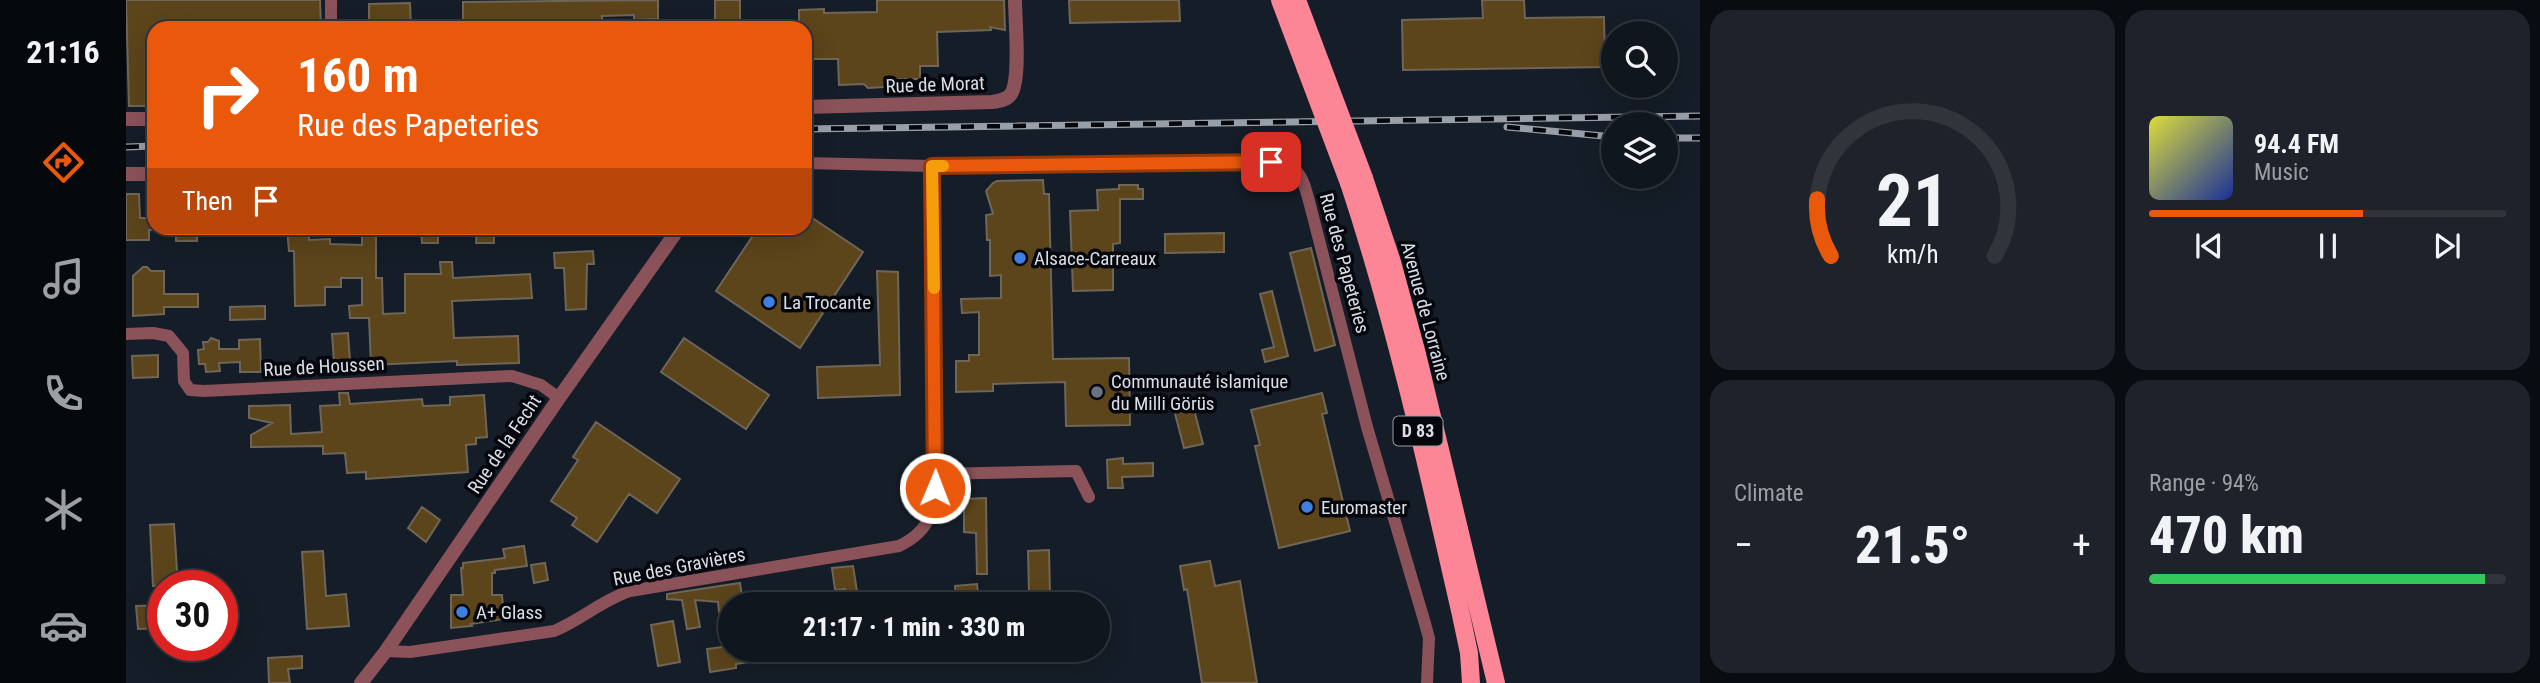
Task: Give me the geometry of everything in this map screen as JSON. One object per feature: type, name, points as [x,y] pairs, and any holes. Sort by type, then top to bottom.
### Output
[{"type":"main road","name":"Avenue de Lorraine","points":[[1280,0],[1314,66]]},
{"type":"main road","name":"Avenue de Lorraine","points":[[1297,0],[1314,66],[1357,181],[1392,262],[1417,354],[1496,683]]},
{"type":"main road","name":"Avenue de Lorraine","points":[[1357,181],[1405,372],[1461,615],[1471,683]]},
{"type":"street","points":[[331,0],[331,21]]},
{"type":"street","name":"Rue de Morat","points":[[812,107],[1004,100],[1011,95],[1016,76],[1014,0]]},
{"type":"street","points":[[126,119],[147,119]]},
{"type":"street","name":"Rue des Papeteries","points":[[812,163],[932,166],[1271,162],[1294,167],[1303,179],[1367,427],[1429,638],[1427,683]]},
{"type":"street","name":"Rue des Gravières","points":[[386,651],[410,652],[534,635],[566,626],[600,603],[629,591],[899,547],[914,539],[928,523],[934,503],[936,474],[932,166]]},
{"type":"street","points":[[126,174],[147,174]]},
{"type":"street","name":"Rue de la Fecht","points":[[361,683],[386,651],[674,235]]},
{"type":"street","name":"Rue de Houssen","points":[[126,334],[153,333],[169,336],[183,353],[184,381],[190,390],[512,376],[541,385],[559,398]]},
{"type":"street","points":[[936,474],[1076,471],[1089,497]]},
{"type":"building","points":[[126,0],[320,0],[321,21],[147,21],[147,106],[129,106]]},
{"type":"building","points":[[658,0],[658,19],[634,20],[634,15],[602,16],[602,21],[463,21],[463,2]]},
{"type":"building","points":[[715,0],[740,0],[740,21],[715,21]]},
{"type":"building","points":[[877,0],[1004,0],[1005,30],[990,27],[991,30],[937,32],[938,66],[920,66],[920,79],[899,79],[899,86],[868,88],[864,84],[839,85],[838,59],[812,59],[812,21],[799,21],[799,10],[824,9],[824,13],[877,12]]},
{"type":"building","points":[[1069,0],[1179,0],[1180,21],[1070,23]]},
{"type":"building","points":[[1482,0],[1524,0],[1525,18],[1604,17],[1604,21],[1601,21],[1601,67],[1403,70],[1402,20],[1483,18]]},
{"type":"building","points":[[410,3],[411,21],[369,21],[369,4]]},
{"type":"building","points":[[1043,180],[1044,194],[1049,194],[1053,359],[1129,358],[1130,425],[1066,426],[1065,382],[993,384],[993,391],[956,392],[956,361],[969,361],[969,355],[979,355],[979,312],[962,313],[961,299],[1001,298],[1001,275],[990,276],[990,240],[987,240],[986,215],[993,214],[986,191],[997,181]]},
{"type":"building","points":[[1119,185],[1138,185],[1138,189],[1143,189],[1143,199],[1120,199],[1120,243],[1113,244],[1113,290],[1073,291],[1070,211],[1098,210],[1097,190],[1119,189]]},
{"type":"building","points":[[126,194],[139,194],[140,218],[147,218],[149,240],[126,240]]},
{"type":"building","points":[[812,218],[863,252],[800,348],[716,291],[753,235],[812,235]]},
{"type":"building","points":[[1224,233],[1224,252],[1165,253],[1165,234]]},
{"type":"building","points":[[176,235],[197,235],[197,241],[176,241]]},
{"type":"building","points":[[288,235],[309,235],[309,240],[330,239],[330,244],[362,245],[362,235],[376,235],[376,278],[382,278],[383,314],[405,313],[405,274],[441,274],[440,262],[452,262],[453,278],[530,274],[532,298],[452,301],[454,338],[518,336],[519,363],[457,365],[457,361],[371,365],[369,318],[350,318],[349,306],[362,305],[362,278],[341,278],[341,287],[325,287],[325,305],[295,306],[294,251],[289,251]]},
{"type":"building","points":[[421,235],[438,235],[438,243],[422,243]]},
{"type":"building","points":[[477,235],[494,235],[494,243],[476,243]]},
{"type":"building","points":[[1311,248],[1335,345],[1315,351],[1290,253]]},
{"type":"building","points":[[593,251],[594,264],[587,264],[586,309],[566,310],[564,268],[555,268],[554,253]]},
{"type":"building","points":[[143,267],[151,271],[164,271],[164,294],[198,294],[198,307],[164,307],[164,314],[133,316],[133,276]]},
{"type":"building","points":[[877,271],[898,272],[900,395],[818,398],[817,367],[880,365]]},
{"type":"building","points":[[1272,291],[1288,356],[1265,362],[1262,350],[1274,347],[1260,294]]},
{"type":"building","points":[[265,306],[265,319],[230,320],[230,307]]},
{"type":"building","points":[[348,333],[350,361],[334,362],[332,334]]},
{"type":"building","points":[[211,338],[219,341],[219,349],[239,349],[239,340],[260,339],[261,372],[240,372],[240,362],[219,363],[220,371],[206,372],[205,364],[199,364],[198,350],[204,349],[203,342],[208,342]]},
{"type":"building","points":[[684,338],[769,395],[746,429],[661,372]]},
{"type":"building","points":[[158,355],[158,377],[133,378],[132,356]]},
{"type":"building","points":[[339,393],[348,393],[350,404],[422,399],[423,406],[450,405],[450,397],[484,395],[487,437],[476,438],[476,444],[466,445],[468,472],[366,479],[366,472],[347,473],[345,453],[323,454],[323,446],[251,447],[251,435],[272,423],[249,418],[249,406],[290,405],[291,434],[322,432],[320,406],[340,405]]},
{"type":"building","name":"Euromaster","points":[[1322,393],[1327,413],[1322,414],[1350,531],[1279,548],[1255,446],[1260,445],[1251,410]]},
{"type":"building","points":[[1191,398],[1203,444],[1184,448],[1172,402]]},
{"type":"building","points":[[596,422],[680,479],[657,513],[629,494],[597,542],[572,525],[577,518],[551,501],[578,460],[573,457]]},
{"type":"building","points":[[1123,458],[1123,464],[1153,463],[1153,476],[1122,477],[1123,488],[1108,488],[1107,460]]},
{"type":"building","points":[[986,498],[987,574],[977,574],[976,533],[964,532],[964,499]]},
{"type":"building","points":[[422,507],[440,520],[426,542],[408,528]]},
{"type":"building","points":[[174,524],[177,570],[152,570],[150,525]]},
{"type":"building","points":[[524,546],[527,566],[495,570],[495,573],[492,573],[492,595],[502,595],[504,619],[451,628],[451,595],[463,595],[463,563],[505,558],[503,549]]},
{"type":"building","points":[[1049,550],[1050,592],[1029,592],[1028,551]]},
{"type":"building","points":[[323,551],[326,596],[346,594],[349,626],[307,629],[302,552]]},
{"type":"building","points":[[1210,561],[1215,586],[1240,581],[1257,683],[1202,683],[1187,589],[1184,590],[1180,566]]},
{"type":"building","points":[[545,563],[548,580],[534,583],[531,565]]},
{"type":"building","points":[[853,566],[857,592],[835,590],[832,568]]},
{"type":"building","points":[[740,583],[741,592],[718,592],[718,602],[695,600],[700,627],[687,629],[682,600],[667,599],[667,594]]},
{"type":"building","points":[[977,584],[978,592],[955,592],[955,586]]},
{"type":"building","points":[[136,606],[147,606],[147,629],[138,629]]},
{"type":"building","points":[[673,621],[680,662],[658,666],[651,625]]},
{"type":"building","points":[[718,648],[718,662],[749,662],[736,664],[736,668],[710,672],[707,649]]},
{"type":"building","points":[[302,656],[302,668],[288,669],[290,683],[269,683],[268,658]]},
{"type":"railway","points":[[812,129],[1700,116]]},
{"type":"railway","points":[[1507,127],[1601,136]]},
{"type":"railway","points":[[1678,138],[1700,138]]},
{"type":"railway","points":[[126,147],[147,146]]},
{"type":"slow traffic","points":[[934,288],[932,166],[943,166]]},
{"type":"place","name":"Alsace-Carreaux","points":[[1020,258]]},
{"type":"place","name":"La Trocante","points":[[769,302]]},
{"type":"place","name":"Communauté islamique du Milli Görüs","points":[[1097,392]]},
{"type":"place","name":"Euromaster","points":[[1307,507]]},
{"type":"place","name":"A+ Glass","points":[[462,612]]},
{"type":"route","points":[[935,488],[932,166],[1271,162]]}]
